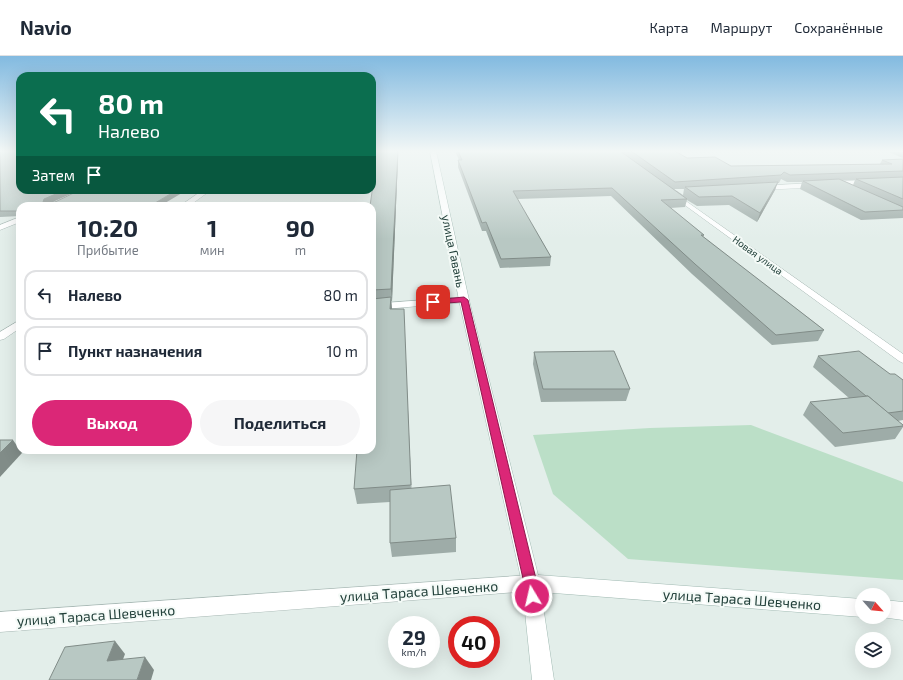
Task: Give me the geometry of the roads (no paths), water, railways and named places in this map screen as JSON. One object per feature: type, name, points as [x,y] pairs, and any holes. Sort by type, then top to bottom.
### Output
[{"type":"street","name":"улица Гавань","points":[[439,180],[464,300],[530,583],[543,680]]},
{"type":"street","points":[[751,188],[903,181]]},
{"type":"street","points":[[836,183],[849,189]]},
{"type":"street","name":"Новая улица","points":[[673,192],[903,359]]},
{"type":"street","points":[[190,202],[202,194]]},
{"type":"street","points":[[0,228],[16,221]]},
{"type":"street","points":[[376,307],[464,300]]},
{"type":"street","points":[[0,337],[16,326]]},
{"type":"street","points":[[0,337],[16,336]]},
{"type":"street","name":"улица Тараса Шевченко","points":[[0,622],[530,583],[855,607]]},
{"type":"street","points":[[891,610],[903,611]]}]
